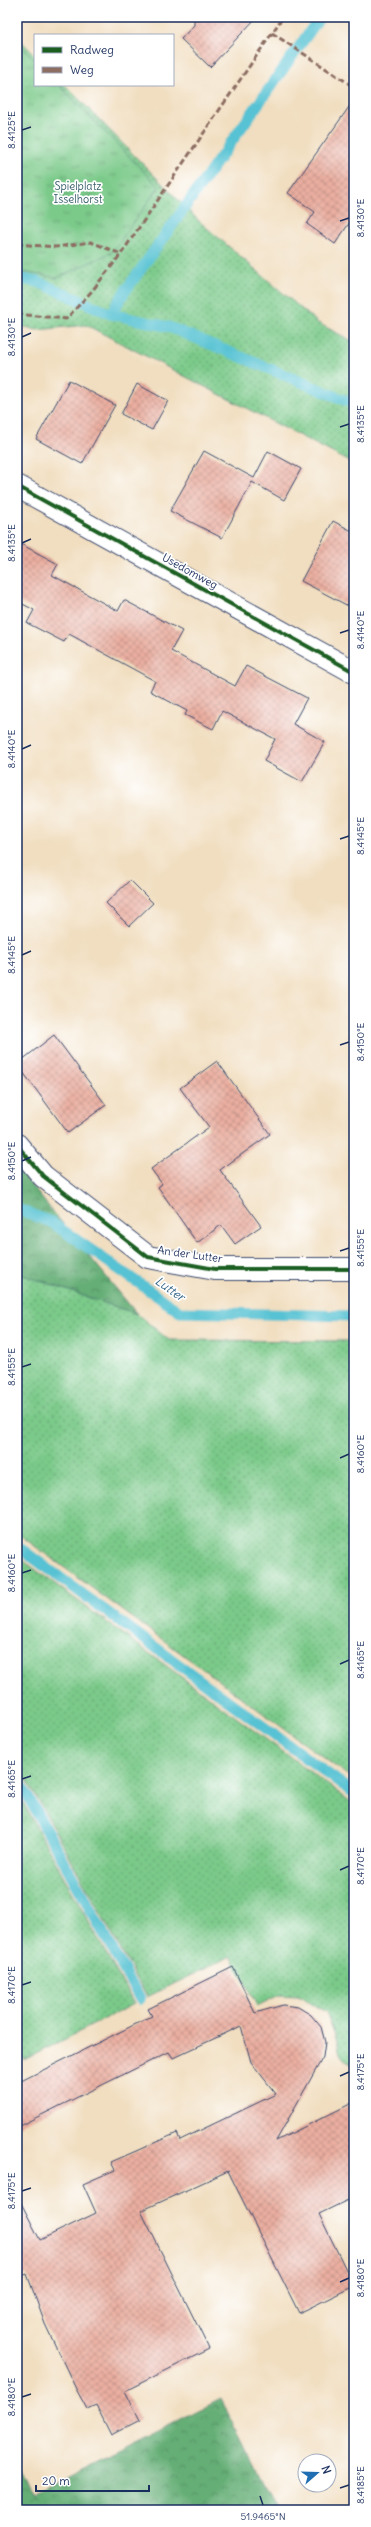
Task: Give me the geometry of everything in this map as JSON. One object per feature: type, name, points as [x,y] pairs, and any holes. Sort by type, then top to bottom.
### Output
[{"type":"street","name":"Usedomweg","points":[[17,486],[354,672]]},
{"type":"street","name":"An der Lutter","points":[[17,1145],[43,1176],[148,1257],[215,1269],[354,1269]]},
{"type":"path","points":[[17,324],[22,315]]},
{"type":"green space","points":[[17,37],[34,54],[34,86],[66,86],[200,222],[318,323],[354,342],[354,464],[86,325],[37,330],[17,325]]},
{"type":"green space","name":"Spielplatz Isselhorst","points":[[17,42],[34,59],[34,86],[60,86],[159,187],[112,252],[57,278],[17,271]]},
{"type":"green space","points":[[17,1168],[137,1314],[17,1273]]},
{"type":"green space","points":[[17,1273],[137,1314],[169,1340],[354,1341],[354,1780],[17,1533]]},
{"type":"green space","points":[[17,1556],[354,1804],[354,2067],[340,2054],[337,2040],[326,2012],[298,1996],[279,1995],[257,2006],[231,1956],[147,1997],[17,1762]]},
{"type":"green space","points":[[17,1792],[134,2004],[24,2060],[17,2050]]},
{"type":"green space","points":[[221,2399],[276,2510],[17,2510],[17,2468],[35,2494]]},
{"type":"building","points":[[194,17],[257,17],[210,67],[181,39],[194,25]]},
{"type":"building","points":[[354,100],[354,216],[335,244],[307,224],[315,212],[288,193]]},
{"type":"building","points":[[69,380],[115,405],[82,464],[36,439]]},
{"type":"building","points":[[137,384],[168,401],[152,430],[121,414]]},
{"type":"building","points":[[204,451],[254,478],[268,451],[301,469],[284,500],[252,482],[222,538],[170,511]]},
{"type":"building","points":[[333,521],[354,532],[354,609],[301,581]]},
{"type":"building","points":[[17,542],[58,564],[52,575],[118,611],[124,600],[182,631],[171,651],[235,686],[246,666],[307,698],[293,724],[325,742],[302,782],[264,761],[275,739],[222,711],[213,729],[185,715],[187,711],[150,691],[155,681],[69,634],[64,642],[27,623],[34,610],[17,601]]},
{"type":"building","points":[[130,880],[153,903],[129,926],[106,903]]},
{"type":"building","points":[[54,1035],[106,1105],[68,1133],[17,1064]]},
{"type":"building","points":[[217,1061],[270,1134],[220,1170],[261,1226],[235,1244],[221,1225],[197,1243],[158,1187],[162,1184],[151,1169],[209,1127],[180,1088]]},
{"type":"building","points":[[233,1967],[255,2013],[283,2005],[298,2007],[311,2015],[321,2027],[325,2042],[323,2057],[276,2141],[354,2102],[354,2197],[319,2214],[354,2286],[299,2313],[228,2171],[141,2211],[209,2349],[125,2391],[140,2420],[111,2435],[96,2405],[87,2409],[76,2389],[45,2324],[27,2274],[17,2278],[17,2195],[40,2240],[96,2213],[83,2184],[115,2170],[111,2162],[177,2133],[180,2140],[276,2094],[251,2062],[241,2026],[173,2058],[169,2052],[17,2127],[17,2083],[152,2016],[148,2009]]},
{"type":"waterway","points":[[111,314],[124,293],[320,17]]},
{"type":"waterway","points":[[17,278],[38,282],[111,314],[169,327],[354,404]]},
{"type":"waterway","name":"Lutter","points":[[17,1209],[51,1222],[180,1312],[354,1316]]},
{"type":"waterway","points":[[17,1546],[354,1793]]},
{"type":"waterway","points":[[17,1777],[140,1999]]},
{"type":"marked path","points":[[17,314],[66,319],[92,291],[121,254],[283,17]]},
{"type":"marked path","points":[[272,33],[354,87]]},
{"type":"marked path","points":[[17,244],[56,247],[91,242],[121,254]]},
{"type":"cycle path","points":[[17,486],[354,672]]},
{"type":"cycle path","points":[[17,1145],[43,1176],[148,1257],[215,1269],[354,1269]]}]
